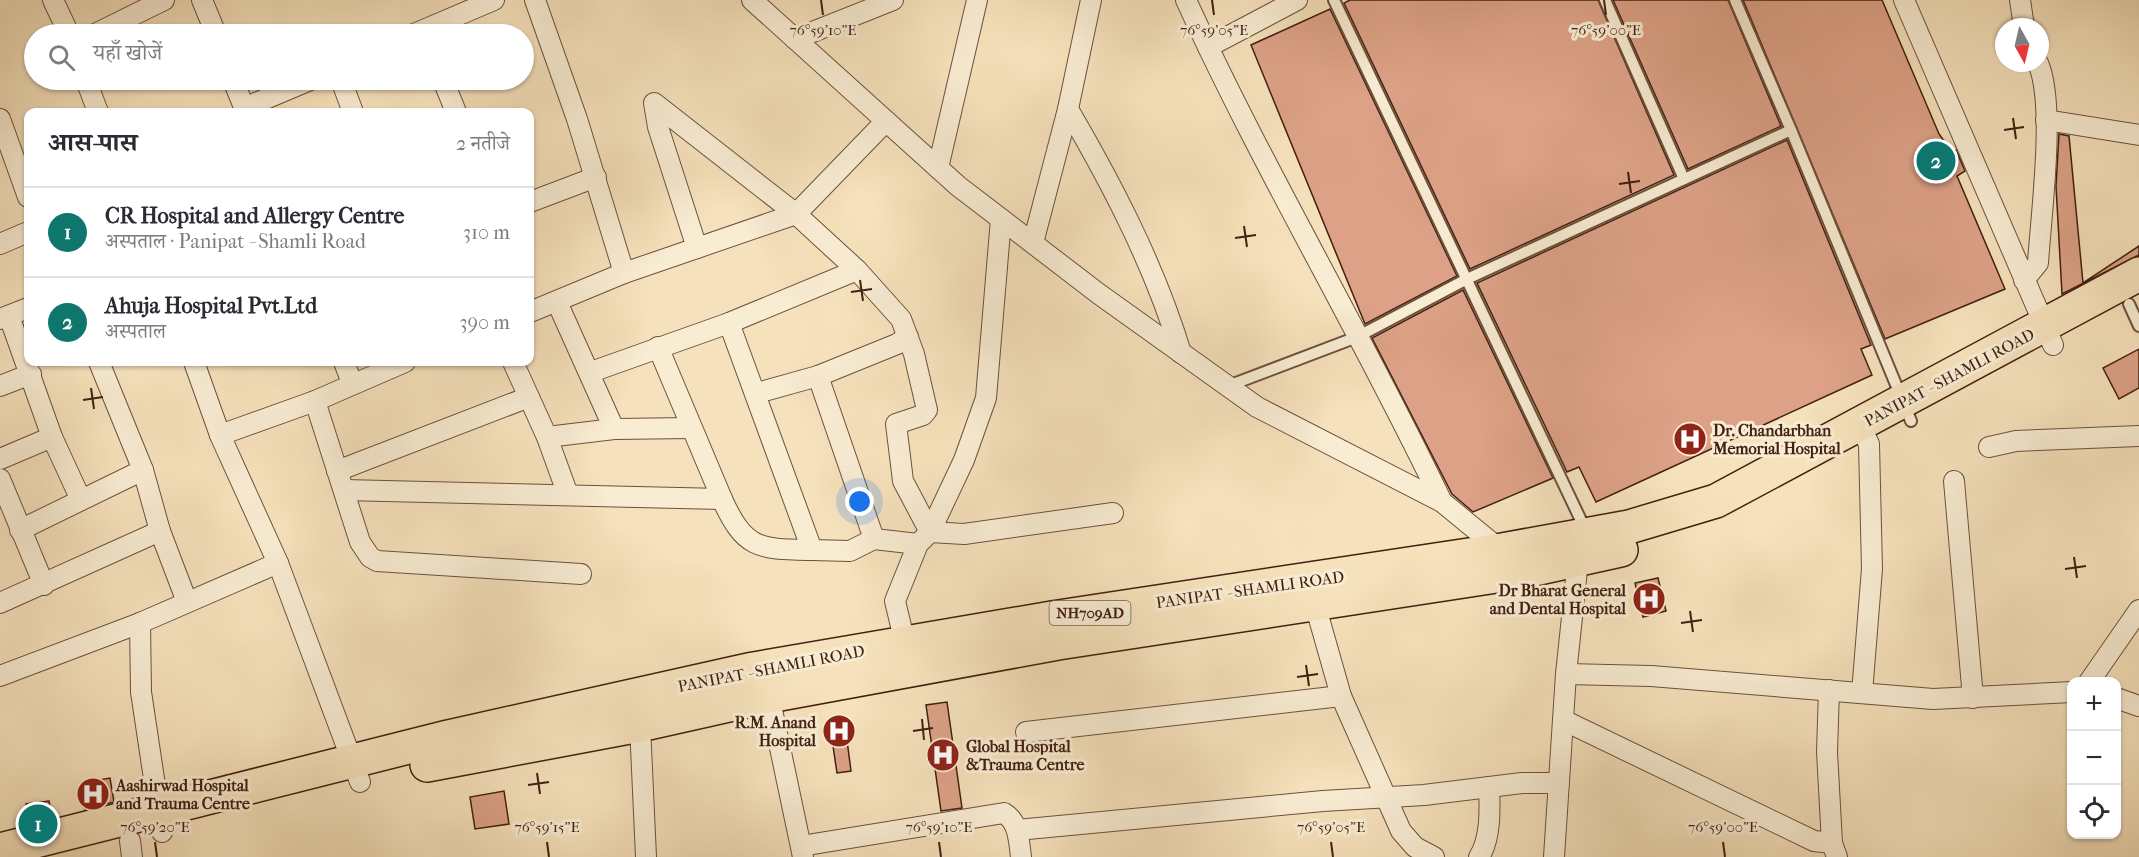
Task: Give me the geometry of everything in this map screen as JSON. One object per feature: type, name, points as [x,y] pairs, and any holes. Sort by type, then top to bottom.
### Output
[{"type":"highway","name":"PANIPAT - SHAMLI ROAD","points":[[356,772],[448,737],[767,682],[1058,643],[1312,593],[1509,561],[1727,521],[1865,435],[2048,335],[2136,300]]},
{"type":"highway","name":"PANIPAT - SHAMLI ROAD","points":[[0,850],[160,821],[356,772],[452,759],[640,725],[767,682],[905,643],[1052,618],[1312,593]]},
{"type":"highway","name":"PANIPAT - SHAMLI ROAD","points":[[64,857],[131,849],[160,821]]},
{"type":"street","points":[[53,0],[64,24]]},
{"type":"street","points":[[115,24],[164,0]]},
{"type":"street","points":[[202,0],[212,24]]},
{"type":"street","points":[[442,24],[494,0]]},
{"type":"street","points":[[536,0],[596,177],[624,273]]},
{"type":"street","points":[[752,0],[938,168],[1032,243],[1257,407],[1442,502],[1509,561]]},
{"type":"street","points":[[795,39],[893,0]]},
{"type":"street","points":[[938,168],[977,0]]},
{"type":"street","points":[[1032,243],[1068,109],[1091,0]]},
{"type":"street","points":[[1186,0],[1357,337],[1394,402],[1442,502]]},
{"type":"street","points":[[1208,47],[1297,0]]},
{"type":"street","points":[[1904,0],[2048,335]]},
{"type":"street","points":[[2020,0],[2023,18]]},
{"type":"street","points":[[2024,280],[2038,263],[2046,120],[2044,79],[2041,72]]},
{"type":"street","points":[[90,90],[96,108]]},
{"type":"street","points":[[237,90],[244,108]]},
{"type":"street","points":[[249,108],[288,90]]},
{"type":"street","points":[[345,90],[352,108]]},
{"type":"street","points":[[447,90],[454,108]]},
{"type":"street","points":[[697,248],[658,127],[654,103],[796,214],[857,270],[901,319],[927,410],[923,415],[899,421],[896,425],[903,481],[924,538]]},
{"type":"street","points":[[1068,109],[1103,169],[1138,244],[1169,314],[1181,353]]},
{"type":"street","points":[[0,119],[24,186]]},
{"type":"street","points":[[2046,120],[2139,135]]},
{"type":"street","points":[[534,310],[624,273],[796,214],[886,121]]},
{"type":"street","points":[[534,200],[596,177]]},
{"type":"street","points":[[905,643],[895,601],[964,460],[986,398],[1000,219]]},
{"type":"street","points":[[0,244],[24,234]]},
{"type":"street","points":[[591,372],[729,323],[857,270]]},
{"type":"street","points":[[556,302],[591,372],[614,429]]},
{"type":"street","points":[[24,310],[4,318],[24,359]]},
{"type":"street","points":[[729,323],[812,550]]},
{"type":"street","points":[[756,393],[818,376],[897,344],[908,337]]},
{"type":"street","points":[[658,348],[734,527],[765,548],[850,551],[874,539],[964,534],[1113,513]]},
{"type":"street","points":[[27,366],[52,437],[81,500]]},
{"type":"street","points":[[101,366],[144,470],[160,531],[187,602]]},
{"type":"street","points":[[195,366],[220,435],[278,563],[356,772]]},
{"type":"street","points":[[346,366],[352,383]]},
{"type":"street","points":[[220,435],[315,401],[395,366]]},
{"type":"street","points":[[515,366],[547,437],[568,495]]},
{"type":"street","points":[[0,386],[31,374]]},
{"type":"street","points":[[818,376],[874,539]]},
{"type":"street","points":[[337,471],[529,397]]},
{"type":"street","points":[[315,401],[360,542],[370,557],[377,561],[581,574]]},
{"type":"street","points":[[547,437],[614,429],[692,428]]},
{"type":"street","points":[[1862,693],[1872,569],[1865,435]]},
{"type":"street","points":[[1989,447],[2016,441],[2139,436]]},
{"type":"street","points":[[0,459],[52,437]]},
{"type":"street","points":[[20,530],[144,470]]},
{"type":"street","points":[[0,480],[44,585]]},
{"type":"street","points":[[1953,482],[1973,698]]},
{"type":"street","points":[[344,490],[722,499]]},
{"type":"street","points":[[0,603],[160,531]]},
{"type":"street","points":[[1554,857],[1566,674],[1583,547]]},
{"type":"street","points":[[1,672],[140,623],[278,563]]},
{"type":"street","points":[[1312,593],[1341,696],[1388,797],[1401,831],[1409,842],[1434,857]]},
{"type":"street","points":[[2092,677],[2139,610]]},
{"type":"street","points":[[140,623],[141,692],[160,821]]},
{"type":"street","points":[[1566,674],[1662,676],[1933,699],[2067,692]]},
{"type":"street","points":[[767,682],[802,852],[1000,813],[1009,815],[1017,830],[1021,857]]},
{"type":"street","points":[[1563,720],[1834,850],[1827,752],[1829,690]]},
{"type":"street","points":[[1026,732],[1341,696]]},
{"type":"street","points":[[2121,701],[2139,706]]},
{"type":"street","points":[[640,725],[646,857]]},
{"type":"street","points":[[1017,830],[1522,783],[1559,783]]},
{"type":"street","points":[[1479,857],[1484,850],[1490,807],[1489,787]]},
{"type":"lane","points":[[1334,0],[1467,279],[1583,547]]},
{"type":"lane","points":[[1605,0],[1684,179]]},
{"type":"lane","points":[[1735,0],[1907,412]]},
{"type":"lane","points":[[1227,386],[1357,337],[1467,279],[1791,130]]},
{"type":"building","points":[[1350,0],[1598,0],[1674,175],[1470,269],[1344,3]]},
{"type":"building","points":[[1613,0],[1728,0],[1781,126],[1688,169]]},
{"type":"building","points":[[1743,0],[1882,0],[1939,134],[1952,152],[1956,150],[1965,171],[1957,176],[2005,289],[1885,339]]},
{"type":"building","points":[[1330,9],[1457,276],[1365,324],[1251,45]]},
{"type":"building","points":[[2059,134],[2069,136],[2083,283],[2139,246],[2139,255],[2062,294],[2056,186]]},
{"type":"building","points":[[1787,140],[1871,345],[1861,349],[1872,375],[1596,502],[1579,467],[1567,472],[1477,283]]},
{"type":"building","points":[[1463,290],[1553,478],[1473,512],[1452,494],[1372,338]]},
{"type":"building","points":[[2139,349],[2139,388],[2119,399],[2103,368]]},
{"type":"building","points":[[1658,578],[1666,611],[1643,617],[1635,583]]},
{"type":"building","points":[[947,702],[962,808],[941,811],[926,705]]},
{"type":"building","points":[[844,717],[851,771],[837,773],[829,719]]},
{"type":"building","points":[[110,778],[114,802],[85,809],[81,783]]},
{"type":"building","points":[[504,791],[509,824],[475,829],[470,797]]},
{"type":"building","points":[[49,801],[52,818],[29,823],[26,804]]},
{"type":"place","name":"Ahuja Hospital Pvt.Ltd","points":[[1936,161]]},
{"type":"place","name":"Dr. Chandarbhan Memorial Hospital","points":[[1690,439]]},
{"type":"place","name":"Dr Bharat General and Dental Hospital","points":[[1649,599]]},
{"type":"place","name":"R.M. Anand Hospital","points":[[839,731]]},
{"type":"place","name":"Global Hospital &Trauma Centre","points":[[943,755]]},
{"type":"place","name":"Aashirwad Hospital and Trauma Centre","points":[[93,794]]},
{"type":"place","name":"CR Hospital and Allergy Centre","points":[[38,824]]}]
